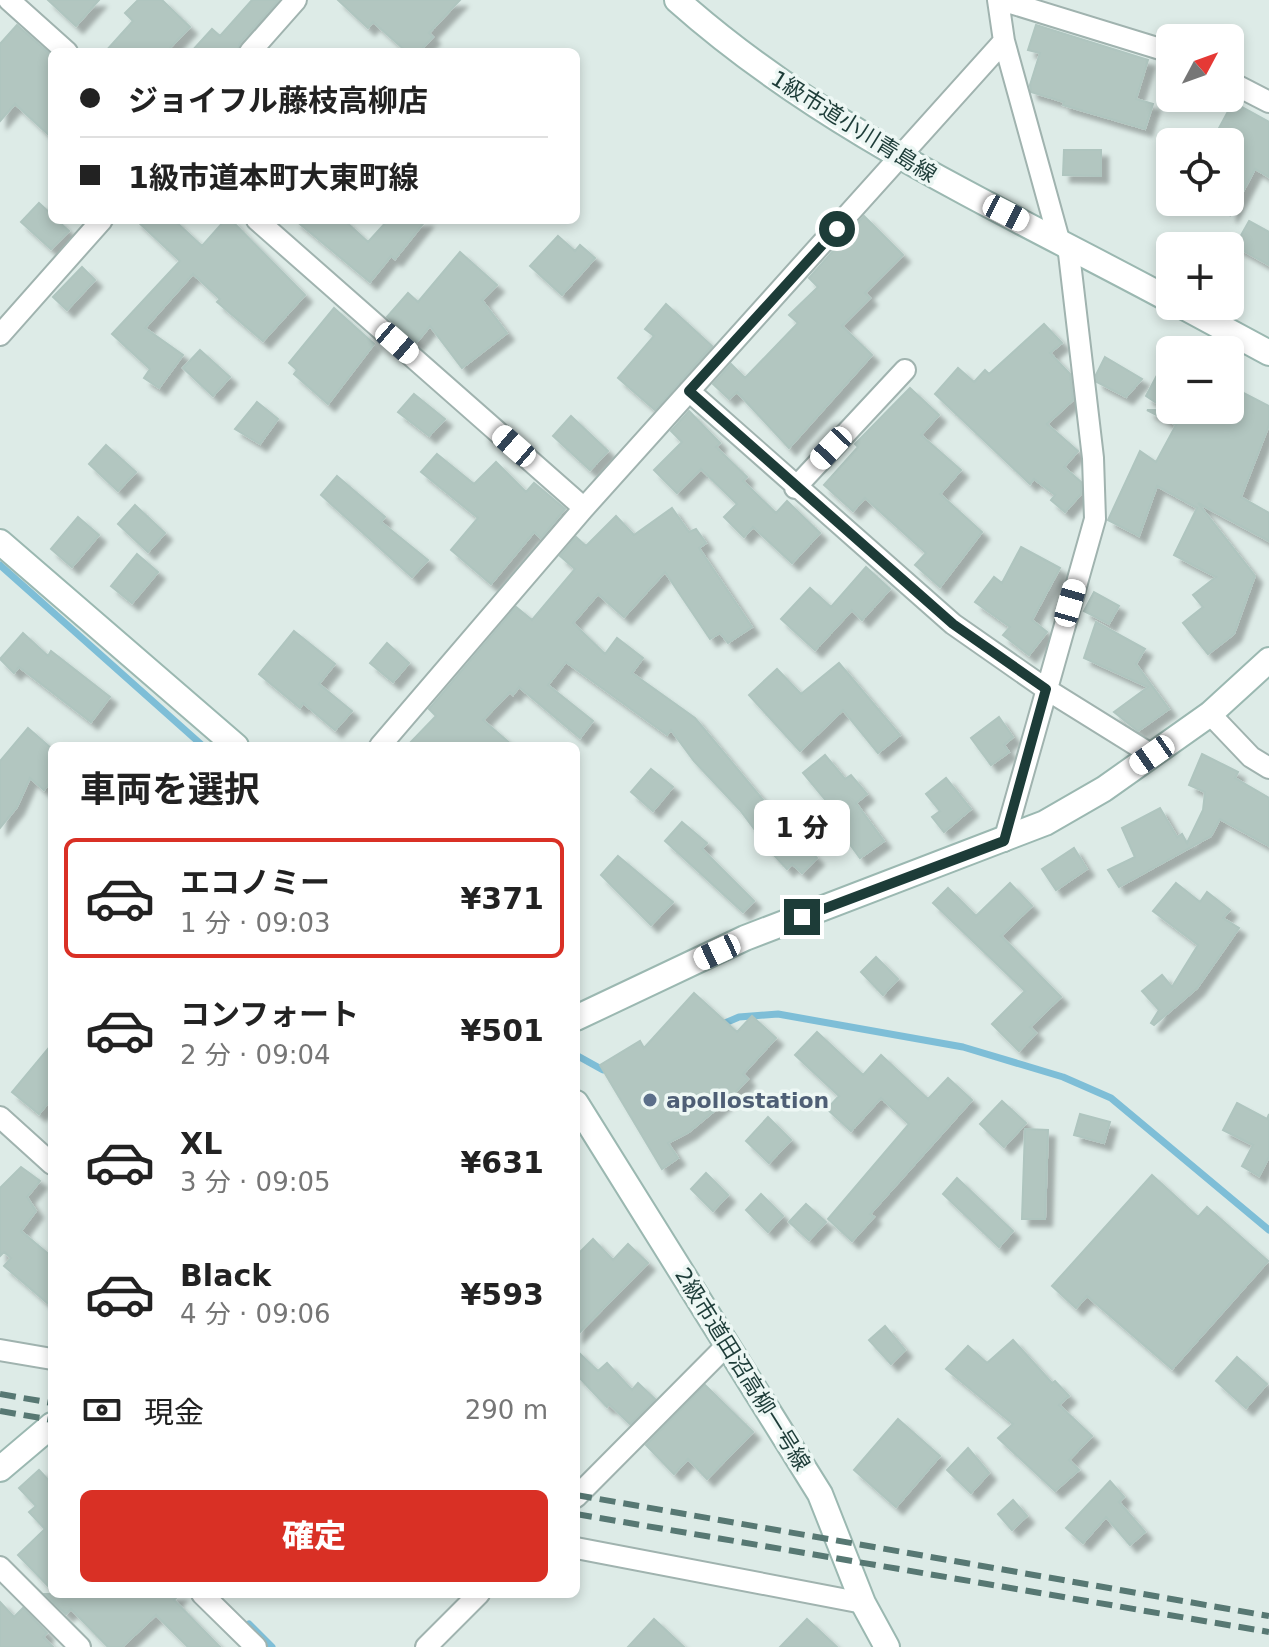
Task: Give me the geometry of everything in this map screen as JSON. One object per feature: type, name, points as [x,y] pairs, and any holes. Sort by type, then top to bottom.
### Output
[{"type":"street","points":[[254,48],[296,0]]},
{"type":"street","name":"1級市道小川青島線","points":[[677,0],[739,53],[900,159],[1156,293]]},
{"type":"street","points":[[1004,841],[1095,519],[1093,458],[1063,243],[1004,41],[1000,0],[1156,48]]},
{"type":"street","points":[[14,2],[63,48]]},
{"type":"street","points":[[383,742],[584,508],[1004,41]]},
{"type":"street","points":[[1244,89],[1269,102]]},
{"type":"street","points":[[0,335],[98,224]]},
{"type":"street","points":[[262,224],[584,508]]},
{"type":"street","points":[[1208,320],[1269,353]]},
{"type":"street","points":[[795,488],[905,370]]},
{"type":"street","points":[[689,391],[795,488],[953,624],[1046,689],[1152,755]]},
{"type":"street","points":[[0,542],[231,742]]},
{"type":"street","points":[[580,1016],[745,938],[1004,841],[1092,796],[1210,714],[1269,660]]},
{"type":"street","points":[[1210,714],[1251,757],[1269,768]]},
{"type":"street","name":"2級市道田沼高柳一号線","points":[[580,1109],[820,1494],[863,1603],[887,1647]]},
{"type":"street","points":[[0,1117],[48,1160]]},
{"type":"street","points":[[580,1493],[728,1344]]},
{"type":"street","points":[[0,1350],[48,1358]]},
{"type":"street","points":[[0,1469],[48,1435]]},
{"type":"street","points":[[580,1549],[863,1603]]},
{"type":"street","points":[[0,1567],[80,1647]]},
{"type":"street","points":[[206,1598],[256,1647]]},
{"type":"street","points":[[426,1647],[475,1598]]},
{"type":"building","points":[[48,0],[99,0],[76,26]]},
{"type":"building","points":[[138,0],[162,0],[190,27],[170,48],[109,48],[133,21],[125,13]]},
{"type":"building","points":[[252,0],[279,0],[238,48],[195,48],[212,29],[220,36]]},
{"type":"building","points":[[338,0],[460,0],[429,33],[433,37],[423,48],[402,48],[373,22],[368,28]]},
{"type":"building","points":[[17,25],[48,52],[48,134],[15,104],[0,121],[0,44]]},
{"type":"building","points":[[1036,25],[1148,60],[1136,99],[1153,104],[1145,129],[1063,105],[1064,102],[1031,92],[1030,85],[1040,53],[1028,50]]},
{"type":"building","points":[[1244,108],[1269,122],[1269,177],[1255,169],[1244,190],[1244,128],[1219,128],[1228,112],[1244,112]]},
{"type":"building","points":[[1064,150],[1101,150],[1101,176],[1063,175]]},
{"type":"building","points":[[39,203],[48,211],[48,224],[61,224],[69,231],[51,249],[21,222]]},
{"type":"building","points":[[864,216],[903,255],[865,293],[870,298],[842,326],[872,355],[789,448],[737,392],[729,399],[713,384],[731,364],[745,378],[798,323],[789,315],[818,287],[809,278]]},
{"type":"building","points":[[1249,221],[1269,232],[1269,265],[1244,251],[1243,232]]},
{"type":"building","points":[[140,224],[178,224],[202,246],[221,224],[235,224],[305,295],[263,341],[217,302],[220,299],[193,274],[145,328],[183,355],[159,388],[144,378],[150,369],[112,334],[180,261]]},
{"type":"building","points":[[300,224],[348,224],[368,242],[384,224],[423,224],[395,259],[391,256],[370,282]]},
{"type":"building","points":[[558,236],[575,251],[580,245],[595,258],[562,295],[530,266]]},
{"type":"building","points":[[460,252],[497,285],[482,300],[507,333],[462,368],[430,326],[416,343],[387,317],[408,293],[418,302]]},
{"type":"building","points":[[82,267],[95,280],[67,310],[53,297]]},
{"type":"building","points":[[666,304],[712,346],[655,410],[618,378],[654,336],[645,329]]},
{"type":"building","points":[[334,308],[374,344],[328,404],[294,374],[297,370],[289,363]]},
{"type":"building","points":[[1044,324],[1062,343],[1050,353],[1070,374],[1073,400],[1047,424],[1078,451],[1064,467],[1081,482],[1081,494],[1065,512],[1051,500],[1055,495],[1034,479],[1030,484],[935,394],[958,368],[974,382],[985,370],[989,374]]},
{"type":"building","points":[[200,350],[230,377],[213,396],[183,368]]},
{"type":"building","points":[[1105,357],[1142,379],[1126,397],[1097,382],[1096,375]]},
{"type":"building","points":[[1156,377],[1156,403],[1146,396]]},
{"type":"building","points":[[910,388],[939,415],[921,435],[961,470],[940,494],[982,532],[940,587],[915,565],[926,553],[865,498],[853,511],[824,485],[858,447],[855,444]]},
{"type":"building","points":[[1244,393],[1269,406],[1269,425],[1241,497],[1269,513],[1269,541],[1198,503],[1255,576],[1234,634],[1208,654],[1183,623],[1203,607],[1193,595],[1216,577],[1174,555],[1197,508],[1157,486],[1139,536],[1108,520],[1140,451],[1156,462],[1176,425],[1244,424]]},
{"type":"building","points":[[414,394],[445,419],[429,436],[398,412]]},
{"type":"building","points":[[257,402],[278,419],[260,444],[235,429]]},
{"type":"building","points":[[689,411],[720,443],[716,447],[747,477],[743,481],[776,513],[787,501],[820,533],[792,563],[753,527],[744,537],[724,517],[737,504],[701,469],[677,493],[654,470],[682,442],[671,431]]},
{"type":"building","points":[[571,416],[608,451],[590,470],[553,436]]},
{"type":"building","points":[[106,445],[136,472],[118,491],[89,464]]},
{"type":"building","points":[[437,454],[474,484],[496,462],[526,492],[534,483],[565,509],[541,538],[534,532],[491,584],[451,550],[478,518],[421,472]]},
{"type":"building","points":[[337,476],[385,517],[381,522],[428,560],[412,577],[321,495]]},
{"type":"building","points":[[135,505],[165,533],[148,552],[118,524]]},
{"type":"building","points":[[672,508],[689,532],[696,529],[706,543],[699,548],[752,627],[728,643],[720,633],[710,639],[665,572],[624,617],[598,594],[573,623],[605,654],[617,638],[643,658],[632,673],[695,718],[784,825],[817,858],[802,873],[792,864],[787,869],[773,854],[740,810],[694,761],[671,730],[667,735],[566,662],[548,685],[593,721],[580,738],[519,687],[483,720],[508,742],[411,742],[436,716],[429,709],[516,607],[532,620],[575,569],[560,556],[576,537],[586,546],[616,516],[634,535]]},
{"type":"building","points":[[78,517],[99,535],[72,567],[51,549]]},
{"type":"building","points":[[1021,547],[1060,568],[1032,620],[1047,632],[1029,655],[1003,635],[1010,627],[975,602],[994,577],[1002,583]]},
{"type":"building","points":[[137,554],[158,572],[132,603],[111,586]]},
{"type":"building","points":[[866,567],[890,589],[862,620],[852,610],[815,650],[781,619],[810,588],[831,607]]},
{"type":"building","points":[[1094,592],[1119,606],[1109,624],[1084,611]]},
{"type":"building","points":[[1096,622],[1145,649],[1136,664],[1169,709],[1138,731],[1114,712],[1148,687],[1084,658]]},
{"type":"building","points":[[294,631],[335,664],[319,684],[352,711],[335,730],[303,703],[300,708],[259,674]]},
{"type":"building","points":[[23,633],[48,656],[51,651],[110,697],[91,722],[19,667],[14,673],[0,659]]},
{"type":"building","points":[[387,643],[409,663],[393,682],[370,663]]},
{"type":"building","points":[[839,663],[900,735],[878,753],[843,710],[800,751],[749,695],[777,669],[801,694]]},
{"type":"building","points":[[999,717],[1013,737],[1004,745],[1009,752],[991,765],[971,738]]},
{"type":"building","points":[[28,728],[48,746],[48,785],[44,790],[30,778],[17,807],[0,828],[0,761]]},
{"type":"building","points":[[1202,754],[1238,772],[1235,778],[1269,798],[1269,846],[1220,819],[1211,836],[1119,887],[1108,870],[1135,857],[1122,828],[1160,808],[1177,837],[1182,834],[1187,843],[1203,810],[1205,792],[1189,785]]},
{"type":"building","points":[[825,755],[845,779],[851,775],[867,794],[856,803],[884,841],[860,858],[841,832],[848,827],[803,773]]},
{"type":"building","points":[[651,769],[673,787],[653,811],[631,792]]},
{"type":"building","points":[[946,778],[971,809],[944,832],[932,817],[940,811],[926,794]]},
{"type":"building","points":[[682,822],[707,843],[702,849],[754,901],[743,912],[665,841]]},
{"type":"building","points":[[1074,848],[1087,869],[1056,890],[1042,869]]},
{"type":"building","points":[[618,856],[673,902],[651,925],[601,875]]},
{"type":"building","points":[[1010,883],[1032,906],[1001,936],[1061,997],[1030,1027],[1036,1033],[1019,1051],[992,1024],[1025,991],[933,903],[948,888],[976,916]]},
{"type":"building","points":[[1176,883],[1200,902],[1207,892],[1230,910],[1223,918],[1239,928],[1197,988],[1154,1025],[1151,1023],[1159,1010],[1142,991],[1162,975],[1172,987],[1198,945],[1153,911]]},
{"type":"building","points":[[876,957],[898,979],[883,995],[861,972]]},
{"type":"building","points":[[694,993],[737,1032],[752,1016],[776,1038],[743,1074],[748,1079],[731,1097],[689,1132],[668,1143],[678,1158],[662,1169],[600,1065],[640,1041],[644,1048]]},
{"type":"building","points":[[817,1032],[863,1075],[881,1055],[928,1099],[948,1078],[972,1100],[870,1214],[874,1217],[852,1241],[828,1219],[909,1124],[881,1098],[851,1131],[827,1109],[839,1096],[795,1055]]},
{"type":"building","points":[[48,1049],[48,1103],[39,1114],[12,1092]]},
{"type":"building","points":[[1002,1101],[1026,1123],[1004,1147],[980,1124]]},
{"type":"building","points":[[1237,1103],[1267,1119],[1269,1114],[1269,1157],[1259,1176],[1242,1166],[1253,1145],[1223,1130]]},
{"type":"building","points":[[1080,1114],[1110,1122],[1104,1143],[1074,1135]]},
{"type":"building","points":[[768,1117],[791,1140],[769,1163],[746,1141]]},
{"type":"building","points":[[1025,1129],[1048,1130],[1045,1219],[1022,1219]]},
{"type":"building","points":[[21,1167],[40,1181],[27,1197],[36,1211],[21,1231],[48,1254],[48,1304],[4,1266],[11,1258],[4,1252],[0,1256],[0,1188]]},
{"type":"building","points":[[706,1173],[728,1195],[713,1211],[691,1189]]},
{"type":"building","points":[[1152,1175],[1198,1217],[1207,1207],[1268,1261],[1172,1369],[1087,1296],[1076,1308],[1052,1286]]},
{"type":"building","points":[[957,1178],[1013,1231],[999,1247],[943,1194]]},
{"type":"building","points":[[761,1194],[783,1216],[768,1232],[746,1210]]},
{"type":"building","points":[[806,1204],[826,1222],[809,1240],[789,1222]]},
{"type":"building","points":[[593,1239],[613,1260],[628,1244],[648,1263],[580,1332],[580,1252]]},
{"type":"building","points":[[885,1326],[905,1350],[891,1364],[869,1340]]},
{"type":"building","points":[[1013,1340],[1052,1383],[1055,1381],[1069,1396],[1059,1405],[1092,1436],[1069,1460],[1079,1470],[1055,1491],[998,1438],[1013,1424],[946,1369],[968,1346],[987,1363]]},
{"type":"building","points":[[580,1354],[598,1371],[607,1363],[632,1390],[638,1383],[655,1399],[630,1424],[609,1404],[607,1407],[580,1378]]},
{"type":"building","points":[[1237,1357],[1267,1384],[1246,1408],[1216,1381]]},
{"type":"building","points":[[705,1385],[753,1432],[707,1479],[688,1459],[674,1474],[646,1445]]},
{"type":"building","points":[[898,1419],[940,1456],[896,1507],[854,1470]]},
{"type":"building","points":[[968,1448],[989,1473],[971,1493],[947,1470]]},
{"type":"building","points":[[39,1470],[48,1480],[48,1586],[18,1555],[45,1529],[29,1512],[36,1506],[19,1488]]},
{"type":"building","points":[[1110,1481],[1124,1497],[1119,1502],[1145,1532],[1130,1545],[1106,1517],[1083,1543],[1066,1528]]},
{"type":"building","points":[[1013,1500],[1027,1516],[1012,1530],[998,1514]]},
{"type":"building","points":[[49,1598],[176,1598],[174,1600],[220,1647],[188,1647],[156,1615],[122,1647],[108,1647],[71,1609],[66,1614]]},
{"type":"building","points":[[0,1602],[14,1617],[23,1608],[47,1633],[43,1637],[53,1647],[0,1647]]},
{"type":"building","points":[[654,1619],[684,1647],[628,1647]]},
{"type":"building","points":[[807,1619],[837,1647],[780,1647]]},
{"type":"waterway","points":[[0,565],[199,742]]},
{"type":"waterway","points":[[718,1026],[739,1017],[778,1014],[963,1047],[1063,1077],[1111,1098],[1269,1230]]},
{"type":"waterway","points":[[580,1057],[603,1070],[610,1069]]},
{"type":"waterway","points":[[249,1624],[272,1647]]},
{"type":"railway","points":[[0,1394],[48,1402]]},
{"type":"railway","points":[[0,1411],[48,1419]]},
{"type":"railway","points":[[580,1496],[1269,1616]]},
{"type":"railway","points":[[580,1515],[1269,1632]]},
{"type":"place","name":"apollostation","points":[[650,1100]]},
{"type":"route","points":[[802,917],[1004,841],[1046,689],[953,624],[795,488],[689,391],[837,229]]}]
